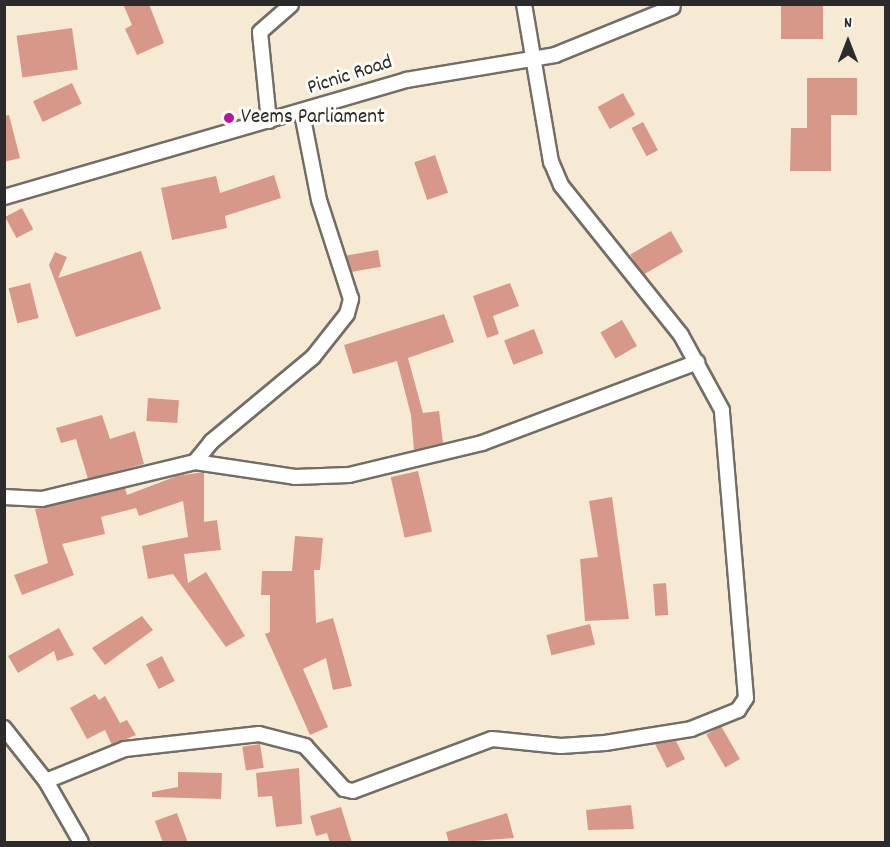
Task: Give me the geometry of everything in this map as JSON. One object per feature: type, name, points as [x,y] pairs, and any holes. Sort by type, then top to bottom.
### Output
[{"type":"street","points":[[46,781],[125,749],[259,734],[305,746],[344,789],[353,791],[492,739],[561,746],[605,743],[691,729],[738,710],[746,698],[748,670],[722,410],[681,335],[561,185],[550,162],[530,60],[524,4]]},
{"type":"street","points":[[269,121],[260,32],[291,5]]},
{"type":"street","name":"Picnic Road","points":[[4,197],[302,113],[406,80],[530,60],[673,7]]},
{"type":"street","points":[[195,462],[211,442],[313,357],[347,314],[351,299],[319,200],[302,113]]},
{"type":"street","points":[[4,497],[42,499],[195,462],[295,477],[349,475],[482,443],[697,362]]},
{"type":"street","points":[[4,728],[46,781],[81,843]]},
{"type":"building","points":[[123,4],[149,4],[164,43],[137,55],[125,29],[132,25]]},
{"type":"building","points":[[781,6],[823,6],[823,39],[781,39]]},
{"type":"building","points":[[72,28],[78,70],[22,77],[17,36]]},
{"type":"building","points":[[807,78],[857,78],[857,115],[831,115],[831,171],[790,171],[791,128],[807,128]]},
{"type":"building","points":[[72,83],[82,104],[43,122],[33,101]]},
{"type":"building","points":[[623,93],[635,115],[610,129],[598,107]]},
{"type":"building","points":[[9,115],[20,158],[4,162],[4,116]]},
{"type":"building","points":[[643,122],[658,150],[647,156],[632,128]]},
{"type":"building","points":[[435,155],[448,193],[427,200],[414,162]]},
{"type":"building","points":[[274,175],[281,198],[225,216],[227,228],[172,240],[161,188],[216,176],[220,193]]},
{"type":"building","points":[[22,208],[33,229],[16,238],[5,217]]},
{"type":"building","points":[[671,231],[683,252],[642,275],[630,254]]},
{"type":"building","points":[[378,250],[381,267],[349,272],[346,256]]},
{"type":"building","points":[[141,251],[161,309],[76,337],[49,265],[55,252],[67,257],[58,278]]},
{"type":"building","points":[[30,283],[39,318],[17,323],[9,288]]},
{"type":"building","points":[[510,283],[519,306],[493,316],[499,334],[487,338],[473,296]]},
{"type":"building","points":[[444,314],[454,342],[408,358],[423,413],[439,411],[443,443],[414,450],[411,415],[397,361],[353,374],[344,345]]},
{"type":"building","points":[[622,320],[637,346],[615,358],[600,332]]},
{"type":"building","points":[[534,329],[543,353],[513,365],[504,340]]},
{"type":"building","points":[[148,398],[179,400],[177,423],[146,421]]},
{"type":"building","points":[[102,415],[110,439],[135,431],[144,464],[88,479],[76,439],[61,443],[56,428]]},
{"type":"building","points":[[418,471],[432,531],[405,538],[391,477]]},
{"type":"building","points":[[204,472],[204,522],[217,520],[221,550],[184,554],[188,583],[206,572],[245,636],[226,647],[173,574],[148,579],[142,546],[188,537],[183,501],[139,516],[136,508],[101,517],[105,534],[62,544],[74,575],[22,595],[14,575],[48,563],[35,509],[125,488],[127,495],[177,476]]},
{"type":"building","points":[[612,497],[629,619],[585,621],[580,559],[598,557],[589,501]]},
{"type":"building","points":[[295,536],[323,538],[320,570],[314,570],[316,623],[333,618],[352,686],[333,690],[326,658],[303,669],[328,727],[310,735],[265,634],[270,632],[270,595],[261,595],[262,571],[292,571]]},
{"type":"building","points":[[666,583],[668,615],[655,616],[653,584]]},
{"type":"building","points":[[142,616],[153,630],[105,665],[92,648]]},
{"type":"building","points":[[590,624],[595,644],[551,655],[546,635]]},
{"type":"building","points":[[59,628],[74,655],[57,661],[54,651],[18,673],[8,656]]},
{"type":"building","points":[[162,656],[175,681],[159,689],[146,664]]},
{"type":"building","points":[[95,694],[99,700],[105,696],[120,723],[127,720],[136,735],[112,745],[105,730],[87,739],[70,708]]},
{"type":"building","points":[[721,726],[740,759],[725,767],[706,734]]},
{"type":"building","points":[[676,741],[685,759],[667,768],[655,744]]},
{"type":"building","points":[[260,744],[264,768],[246,771],[242,747]]},
{"type":"building","points":[[299,768],[302,824],[276,827],[272,796],[258,797],[256,773]]},
{"type":"building","points":[[178,772],[222,773],[221,799],[152,797],[152,792],[178,787]]},
{"type":"building","points":[[631,805],[634,829],[588,830],[586,810]]},
{"type":"building","points":[[341,807],[352,843],[330,843],[327,833],[316,836],[310,816]]},
{"type":"building","points":[[177,813],[188,843],[163,843],[155,821]]},
{"type":"building","points":[[507,813],[514,838],[449,843],[446,832]]},
{"type":"place","name":"Veems Parliament","points":[[229,118]]}]
